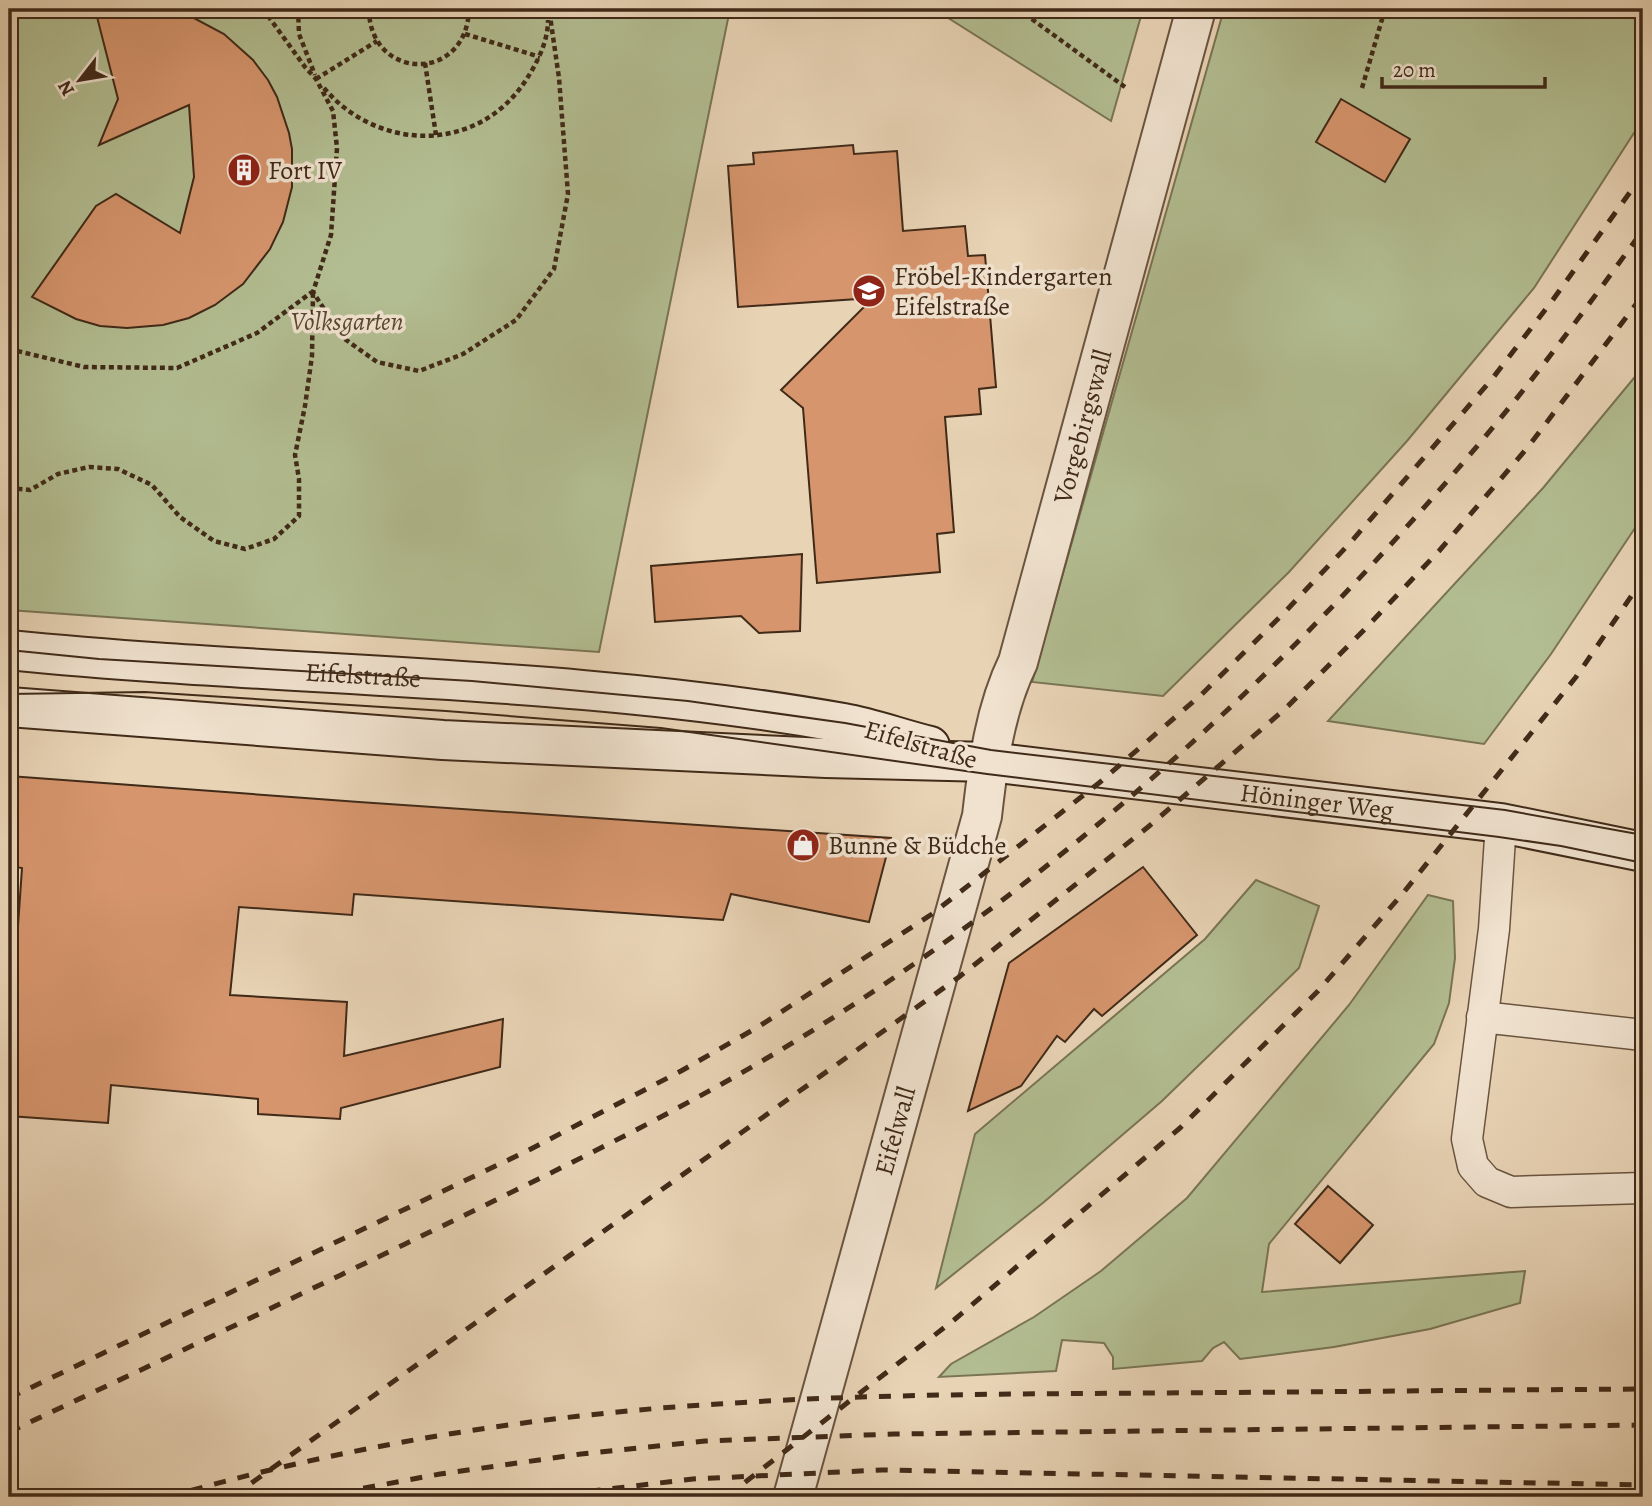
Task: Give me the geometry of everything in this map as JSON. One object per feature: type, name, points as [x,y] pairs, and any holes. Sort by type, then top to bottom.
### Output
[{"type":"street","name":"Vorgebirgswall","points":[[989,762],[1004,690],[1018,662],[1196,9]]},
{"type":"street","name":"Eifelstraße","points":[[9,650],[99,659],[472,681],[688,701],[845,723],[989,762]]},
{"type":"street","name":"Eifelstraße","points":[[9,707],[443,740],[989,762]]},
{"type":"street","name":"Höninger Weg","points":[[989,762],[1501,824],[1643,852]]},
{"type":"street","name":"Eifelwall","points":[[793,1497],[982,816],[989,762]]},
{"type":"lane","points":[[1501,824],[1494,929],[1467,1139],[1473,1166],[1487,1182],[1511,1192],[1643,1188]]},
{"type":"lane","points":[[1482,1017],[1643,1035]]},
{"type":"path","points":[[263,9],[305,67],[338,105],[372,126],[410,136],[449,135],[485,121],[516,96],[540,57],[548,25],[548,9]]},
{"type":"path","points":[[9,488],[30,490],[58,474],[89,467],[118,469],[152,485],[180,517],[214,541],[245,549],[274,539],[299,516],[299,479],[295,455],[312,356],[313,292],[331,235],[337,148],[333,111],[316,79],[299,34],[298,9]]},
{"type":"path","points":[[369,9],[370,26],[377,41],[388,54],[403,62],[425,63],[437,61],[451,53],[465,34],[469,9]]},
{"type":"path","points":[[313,292],[342,337],[377,362],[419,370],[463,354],[516,320],[554,269],[568,194],[559,78],[548,9]]},
{"type":"path","points":[[1018,9],[1165,116]]},
{"type":"path","points":[[1362,88],[1385,9]]},
{"type":"path","points":[[465,34],[540,57]]},
{"type":"path","points":[[316,79],[377,41]]},
{"type":"path","points":[[425,63],[436,135]]},
{"type":"path","points":[[9,349],[84,367],[177,368],[257,333],[313,292]]},
{"type":"green space","name":"Volksgarten","points":[[9,9],[730,9],[599,652],[9,610]]},
{"type":"green space","points":[[934,9],[1143,9],[1111,121]]},
{"type":"green space","points":[[1224,9],[1554,9],[1579,18],[1584,9],[1643,9],[1643,119],[1534,288],[1407,441],[1289,572],[1163,696],[1032,682]]},
{"type":"green space","points":[[1643,367],[1643,516],[1551,654],[1484,744],[1328,721],[1543,488]]},
{"type":"green space","points":[[1256,880],[1319,906],[1299,968],[1162,1101],[1044,1202],[936,1288],[975,1134],[1205,939]]},
{"type":"green space","points":[[1428,895],[1453,901],[1455,958],[1449,1003],[1434,1044],[1269,1244],[1262,1292],[1525,1271],[1520,1303],[1430,1329],[1334,1347],[1240,1359],[1224,1342],[1213,1348],[1202,1361],[1113,1369],[1113,1357],[1104,1343],[1062,1340],[1056,1371],[939,1377],[951,1364],[1034,1317],[1101,1271],[1187,1198],[1349,1005]]},
{"type":"building","name":"Fort IV","points":[[95,9],[171,10],[192,17],[224,34],[253,60],[268,80],[277,97],[289,133],[292,149],[292,187],[283,222],[270,249],[243,284],[215,305],[189,318],[163,325],[127,328],[100,326],[76,319],[32,297],[96,206],[116,194],[180,233],[194,177],[189,105],[99,145],[118,99]]},
{"type":"building","points":[[1341,99],[1410,139],[1385,182],[1316,142]]},
{"type":"building","points":[[853,145],[854,154],[897,151],[903,231],[965,226],[968,256],[985,255],[996,387],[979,389],[981,414],[945,417],[954,532],[937,534],[940,572],[817,583],[803,408],[781,390],[873,298],[738,307],[728,166],[754,164],[753,153]]},
{"type":"building","points":[[802,554],[800,631],[759,633],[741,616],[655,622],[651,566]]},
{"type":"building","points":[[9,776],[891,838],[869,922],[731,894],[723,920],[354,894],[352,915],[239,907],[230,995],[347,1002],[344,1056],[503,1019],[500,1067],[341,1108],[340,1119],[258,1114],[258,1099],[111,1085],[108,1123],[9,1116],[9,1056],[22,868],[9,866]]},
{"type":"building","points":[[1143,867],[1197,935],[1102,1016],[1094,1009],[1065,1042],[1057,1036],[1021,1086],[968,1111],[1009,963]]},
{"type":"building","points":[[1328,1186],[1373,1225],[1340,1263],[1295,1224]]},
{"type":"tram line","points":[[9,650],[99,659],[472,681],[688,701],[845,723],[991,750],[1505,810],[1643,835]]},
{"type":"tram line","points":[[9,694],[145,692],[661,728],[987,774],[1499,837],[1561,846],[1643,863]]},
{"type":"railway","points":[[9,1398],[525,1152],[681,1071],[758,1027],[932,914],[1099,783],[1202,694],[1283,614],[1350,543],[1492,379],[1643,174]]},
{"type":"railway","points":[[9,1432],[467,1214],[692,1100],[823,1024],[920,960],[1014,891],[1105,818],[1193,742],[1278,662],[1359,578],[1438,492],[1513,403],[1643,230]]},
{"type":"railway","points":[[232,1497],[959,977],[1148,827],[1285,709],[1439,551],[1528,447],[1643,295]]},
{"type":"railway","points":[[726,1497],[954,1320],[1180,1128],[1318,991],[1404,892],[1576,677],[1643,579]]},
{"type":"railway","points":[[168,1497],[302,1462],[371,1448],[510,1425],[649,1409],[828,1398],[938,1395],[1643,1389]]},
{"type":"railway","points":[[316,1497],[440,1474],[581,1454],[705,1441],[894,1434],[1643,1425]]},
{"type":"railway","points":[[541,1497],[693,1479],[882,1470],[1643,1485]]},
{"type":"place","name":"Fort IV","points":[[244,170]]},
{"type":"place","name":"Fröbel-Kindergarten Eifelstraße","points":[[869,291]]},
{"type":"place","name":"Bunne & Büdche","points":[[803,845]]}]
